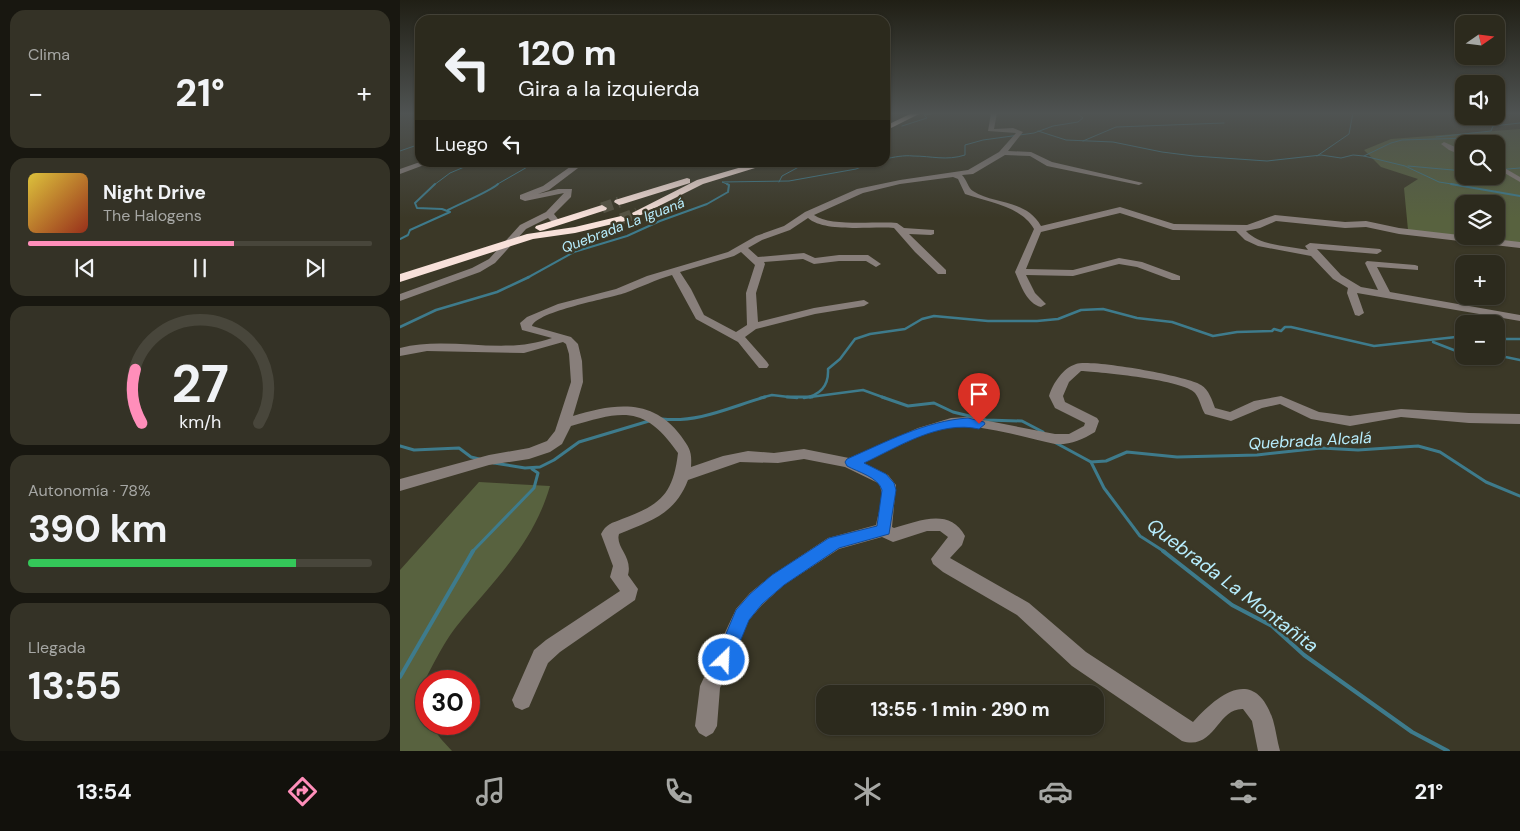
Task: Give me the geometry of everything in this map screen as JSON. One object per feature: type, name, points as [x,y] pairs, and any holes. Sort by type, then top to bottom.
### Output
[{"type":"highway","points":[[619,202],[733,167]]},
{"type":"highway","points":[[637,213],[665,201],[700,182],[753,167]]},
{"type":"highway","points":[[400,274],[526,235],[558,222],[602,208]]},
{"type":"highway","points":[[526,235],[575,230],[620,218]]},
{"type":"highway","points":[[400,278],[442,269],[491,246]]},
{"type":"street","points":[[400,485],[424,480],[485,461],[539,451],[556,440],[566,423],[568,405],[577,382],[574,350],[570,341],[526,328],[526,323],[555,309],[620,291],[651,278],[731,254],[762,237],[787,228],[808,214],[866,189],[900,182],[956,175],[975,169],[1003,153],[1007,148]]},
{"type":"street","points":[[1003,153],[1031,154],[1050,164],[1140,183]]},
{"type":"street","points":[[400,172],[415,167]]},
{"type":"street","points":[[400,298],[467,273],[492,261],[529,223],[550,214],[551,210],[570,193],[569,191],[557,192],[530,199],[523,197],[555,182],[576,167]]},
{"type":"street","points":[[1505,171],[1520,180]]},
{"type":"street","points":[[956,175],[962,180],[968,192],[1025,213],[1035,221],[1038,229],[1025,255],[1020,272],[1030,294],[1041,304]]},
{"type":"street","points":[[1038,229],[1047,229],[1117,210],[1126,210],[1171,227],[1239,228],[1257,226],[1275,218],[1345,225],[1366,224],[1399,231],[1520,245]]},
{"type":"street","points":[[550,214],[558,222]]},
{"type":"street","points":[[808,214],[814,220],[829,224],[890,225],[899,227],[918,250],[942,272]]},
{"type":"street","points":[[1239,228],[1248,238],[1261,244],[1314,254]]},
{"type":"street","points":[[902,231],[931,232]]},
{"type":"street","points":[[1377,251],[1310,246],[1314,254],[1337,277],[1353,288],[1520,318]]},
{"type":"street","points":[[742,248],[757,260],[760,267],[751,293],[753,326]]},
{"type":"street","points":[[757,260],[804,256],[814,261],[839,258],[868,258],[876,264]]},
{"type":"street","points":[[1020,272],[1073,273],[1119,261],[1133,263],[1176,278]]},
{"type":"street","points":[[1386,295],[1370,263],[1415,268]]},
{"type":"street","points":[[439,283],[442,269],[467,273]]},
{"type":"street","points":[[674,271],[686,289],[700,317],[738,337],[764,365]]},
{"type":"street","points":[[1353,288],[1352,293],[1359,313]]},
{"type":"street","points":[[738,337],[753,326],[762,326],[814,311],[864,303]]},
{"type":"street","points":[[400,352],[427,347],[524,349],[548,344],[564,338]]},
{"type":"street","points":[[852,462],[923,431],[951,423],[968,422],[1055,439],[1066,440],[1072,438],[1090,429],[1092,420],[1060,405],[1056,396],[1058,388],[1072,372],[1082,367],[1146,376],[1194,386],[1201,391],[1210,411],[1231,418],[1259,404],[1281,400],[1316,416],[1350,421],[1401,412],[1469,418],[1520,419]]},
{"type":"street","points":[[522,700],[542,657],[553,646],[616,605],[629,594],[629,589],[619,578],[622,566],[609,534],[613,529],[662,508],[672,499],[682,476],[685,453],[656,419],[647,413],[627,409],[598,414],[566,423]]},
{"type":"street","points":[[682,476],[734,458],[748,456],[777,458],[804,454],[852,462],[887,483],[889,490],[884,516],[884,530]]},
{"type":"street","points":[[706,726],[707,700],[710,686],[724,660],[742,616],[756,599],[778,580],[834,543],[884,530],[893,535],[931,524],[946,524],[952,528],[957,536],[956,540],[939,558],[949,567],[1023,609],[1079,659],[1190,733],[1197,733],[1230,700],[1242,698],[1250,701],[1261,716],[1269,751]]},
{"type":"green space","points":[[1369,148],[1455,148],[1455,185],[1505,185],[1505,148],[1520,148],[1520,245],[1505,243],[1505,195],[1455,195],[1455,236],[1408,230],[1404,188],[1418,179],[1381,167],[1364,150]]},
{"type":"green space","points":[[479,482],[550,486],[543,507],[523,544],[498,578],[450,635],[430,670],[415,670],[415,735],[438,735],[452,751],[400,751],[400,570]]},
{"type":"waterway","points":[[400,151],[408,148]]},
{"type":"waterway","name":"Quebrada La Iguaná","points":[[890,158],[906,156],[958,157],[965,155],[965,148]]},
{"type":"waterway","points":[[1143,148],[1194,156],[1267,161],[1318,155]]},
{"type":"waterway","points":[[1318,155],[1329,148]]},
{"type":"waterway","points":[[1364,156],[1381,148]]},
{"type":"waterway","points":[[1318,155],[1341,158],[1353,155],[1364,156]]},
{"type":"waterway","points":[[1364,156],[1405,166],[1439,182],[1455,185]]},
{"type":"waterway","points":[[1408,166],[1455,170]]},
{"type":"waterway","points":[[434,185],[450,173],[464,167]]},
{"type":"waterway","points":[[496,185],[527,167]]},
{"type":"waterway","points":[[779,181],[782,176],[799,167]]},
{"type":"waterway","name":"Quebrada La Iguaná","points":[[779,181],[861,167]]},
{"type":"waterway","points":[[1505,169],[1520,168]]},
{"type":"waterway","name":"Quebrada La Iguaná","points":[[729,185],[722,182],[779,181]]},
{"type":"waterway","points":[[400,239],[408,235],[410,230],[450,212],[442,209],[417,208],[415,203],[435,184]]},
{"type":"waterway","points":[[448,210],[498,184]]},
{"type":"waterway","points":[[1451,184],[1520,196]]},
{"type":"waterway","name":"Quebrada La Iguaná","points":[[528,278],[574,252],[627,236],[660,221],[707,204],[728,192],[729,185]]},
{"type":"waterway","name":"Quebrada La Iguaná","points":[[400,327],[436,310],[497,292],[528,278]]},
{"type":"waterway","points":[[810,397],[823,389],[827,380],[828,369],[840,359],[855,339],[870,334],[905,329],[922,319],[934,316],[988,321],[1037,321],[1058,319],[1081,310],[1103,309],[1137,318],[1172,322],[1213,336],[1237,332],[1272,331],[1274,329],[1281,331],[1285,327],[1291,327],[1374,346],[1455,337]]},
{"type":"waterway","points":[[1505,339],[1520,339]]},
{"type":"waterway","points":[[1433,342],[1455,351]]},
{"type":"waterway","points":[[1505,357],[1520,360]]},
{"type":"waterway","name":"Quebrada La Montañita","points":[[810,397],[863,390],[885,398]]},
{"type":"waterway","points":[[760,398],[772,395],[789,397]]},
{"type":"waterway","points":[[662,419],[689,419],[765,397]]},
{"type":"waterway","points":[[789,397],[810,397]]},
{"type":"waterway","points":[[789,397],[797,398]]},
{"type":"waterway","name":"Quebrada La Montañita","points":[[804,398],[810,397]]},
{"type":"waterway","name":"Quebrada La Montañita","points":[[882,397],[908,406],[934,403],[953,412],[986,420],[1022,421],[1043,432]]},
{"type":"waterway","points":[[494,463],[525,468],[540,467],[554,460],[579,442],[649,421]]},
{"type":"waterway","name":"Quebrada La Montañita","points":[[1056,443],[1091,462]]},
{"type":"waterway","points":[[400,446],[414,450],[459,448],[471,457],[479,459]]},
{"type":"waterway","name":"Quebrada Alcalá","points":[[1091,462],[1106,461],[1127,452],[1177,457],[1257,455],[1321,448],[1358,450],[1418,446],[1440,452],[1486,482],[1520,496]]},
{"type":"waterway","name":"Quebrada La Montañita","points":[[1091,462],[1104,488],[1140,536],[1165,552]]},
{"type":"waterway","points":[[472,552],[534,488],[538,473],[532,469]]},
{"type":"waterway","points":[[400,677],[473,551]]},
{"type":"waterway","name":"Quebrada La Montañita","points":[[1163,551],[1232,605],[1272,626],[1304,655],[1412,732],[1448,751]]},
{"type":"tunnel","points":[[602,208],[619,202]]},
{"type":"tunnel","points":[[621,219],[637,213]]},
{"type":"route","points":[[724,660],[742,616],[756,599],[778,580],[834,543],[884,530],[884,516],[889,490],[887,483],[852,462],[923,431],[951,423],[968,422],[979,424]]}]
